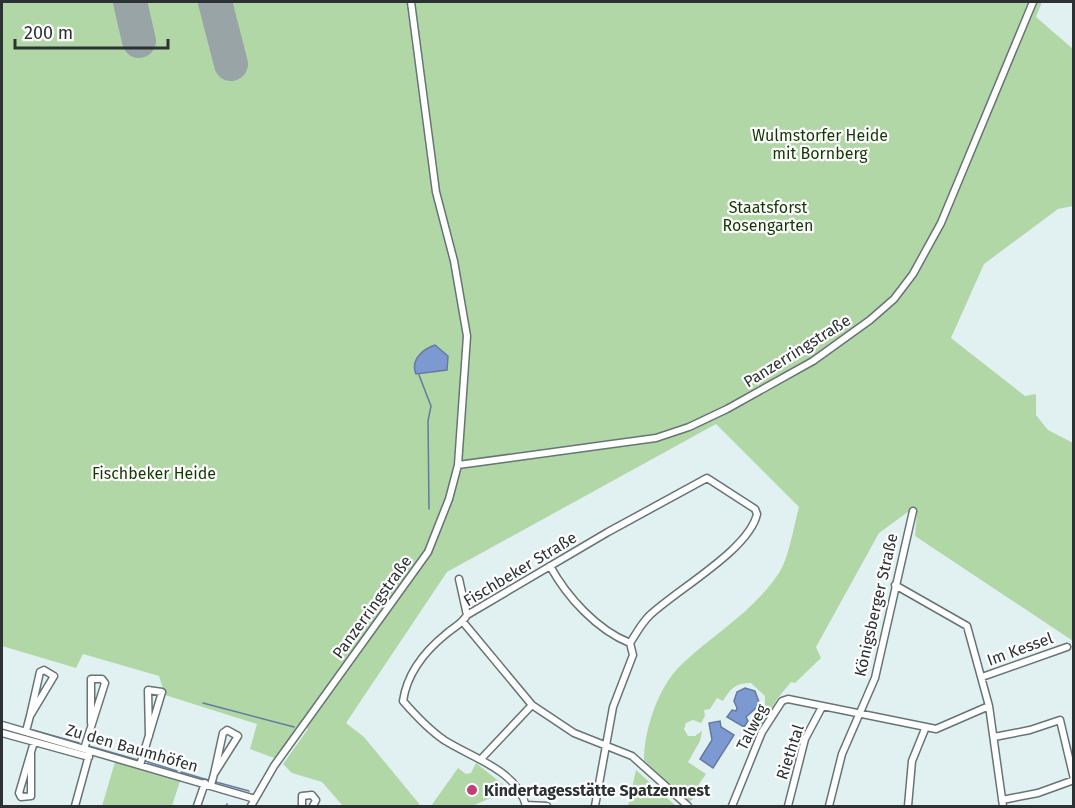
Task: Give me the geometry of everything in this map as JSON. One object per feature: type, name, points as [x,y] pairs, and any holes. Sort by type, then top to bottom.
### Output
[{"type":"street","name":"Panzerringstraße","points":[[251,807],[274,766],[428,552],[449,499],[458,465],[467,336],[454,261],[436,192],[411,2]]},
{"type":"street","name":"Panzerringstraße","points":[[458,465],[656,438],[689,427],[727,409],[813,361],[870,320],[894,299],[913,274],[939,228],[1033,2]]},
{"type":"street","name":"Fischbeker Straße","points":[[481,759],[436,734],[403,701],[405,687],[421,658],[440,639],[463,622],[467,615],[707,478],[755,509],[756,521],[731,550],[650,616],[630,643]]},
{"type":"street","name":"Königsberger Straße","points":[[829,807],[842,754],[875,678],[913,511]]},
{"type":"street","points":[[550,566],[566,590],[582,608],[609,631],[630,643],[633,655],[618,689],[595,807]]},
{"type":"street","points":[[459,579],[467,615]]},
{"type":"street","points":[[895,585],[961,621],[966,626],[989,706],[1003,803],[1074,780],[1060,720],[1030,730],[994,737]]},
{"type":"street","points":[[463,622],[532,705],[574,733],[632,756],[687,807]]},
{"type":"street","name":"Im Kessel","points":[[982,677],[1067,647]]},
{"type":"street","points":[[26,731],[40,672],[44,670],[54,676],[30,716]]},
{"type":"street","points":[[75,807],[88,752],[91,723],[91,679],[102,680],[105,683],[91,723]]},
{"type":"street","points":[[140,765],[149,736],[162,692],[148,690],[149,736]]},
{"type":"street","name":"Talweg","points":[[732,807],[754,750],[782,700],[788,699],[924,729]]},
{"type":"street","points":[[532,705],[481,759],[514,784],[521,792],[526,806],[547,807]]},
{"type":"street","points":[[908,807],[912,761],[924,729],[947,726],[989,706]]},
{"type":"street","name":"Riethtal","points":[[788,807],[805,739],[822,707]]},
{"type":"street","name":"Zu den Baumhöfen","points":[[2,725],[88,752]]},
{"type":"street","points":[[199,805],[208,784],[238,736],[226,730],[223,733],[214,774]]},
{"type":"street","name":"Zu den Baumhöfen","points":[[2,733],[140,765],[255,799]]},
{"type":"street","points":[[31,754],[31,796],[21,797],[19,793],[34,742]]},
{"type":"street","points":[[302,807],[302,796],[312,795],[316,800],[313,807]]},
{"type":"green space","name":"Staatsforst Rosengarten","points":[[2,2],[1042,2],[1036,17],[1073,49],[1073,206],[1058,209],[984,264],[951,338],[1025,396],[1036,394],[1036,415],[1048,430],[1073,443],[1073,641],[915,536],[917,511],[912,509],[879,533],[816,647],[821,658],[795,683],[791,682],[777,699],[754,739],[750,736],[765,706],[765,696],[751,683],[734,687],[723,701],[717,698],[710,709],[704,710],[705,716],[701,723],[693,720],[686,723],[684,729],[688,736],[695,736],[702,731],[700,741],[688,762],[706,774],[699,784],[700,793],[688,803],[644,760],[654,708],[666,684],[682,664],[757,600],[779,573],[783,567],[799,507],[716,424],[447,572],[346,723],[364,737],[421,806],[343,806],[322,782],[292,773],[283,764],[308,729],[302,724],[274,758],[250,749],[257,724],[165,695],[159,676],[83,654],[76,668],[2,646]],"holes":[[[467,336],[459,471],[440,529],[438,529],[455,458]]]},
{"type":"green space","points":[[115,762],[180,781],[172,806],[102,806]]},
{"type":"green space","points":[[476,763],[510,790],[472,806],[431,806],[458,768],[466,774],[471,773]]},
{"type":"green space","points":[[636,770],[676,806],[628,806]]},
{"type":"water","points":[[435,345],[448,356],[447,370],[416,374],[416,360],[426,349]]},
{"type":"water","points":[[745,688],[755,691],[759,702],[746,717],[748,721],[744,727],[727,717],[732,710],[736,711],[734,701],[737,692]]},
{"type":"water","points":[[720,721],[721,727],[734,735],[713,768],[700,759],[712,740],[709,723]]},
{"type":"waterway","points":[[419,375],[431,406],[428,421],[429,509]]},
{"type":"waterway","points":[[203,703],[294,727]]},
{"type":"waterway","points":[[2,722],[20,727]]},
{"type":"waterway","points":[[33,730],[79,743]]},
{"type":"waterway","points":[[89,746],[138,760]]},
{"type":"waterway","points":[[275,770],[291,748]]},
{"type":"waterway","points":[[145,761],[177,771]]},
{"type":"waterway","points":[[181,772],[208,780]]},
{"type":"waterway","points":[[216,782],[249,791]]},
{"type":"runway","points":[[130,2],[139,41]]},
{"type":"runway","points":[[215,2],[231,64]]},
{"type":"place","name":"Kindertagesstätte Spatzennest","points":[[472,790]]},
{"type":"park label","name":"Wulmstorfer Heide mit Bornberg","points":[[820,144]]},
{"type":"park label","name":"Fischbeker Heide","points":[[154,473]]}]
